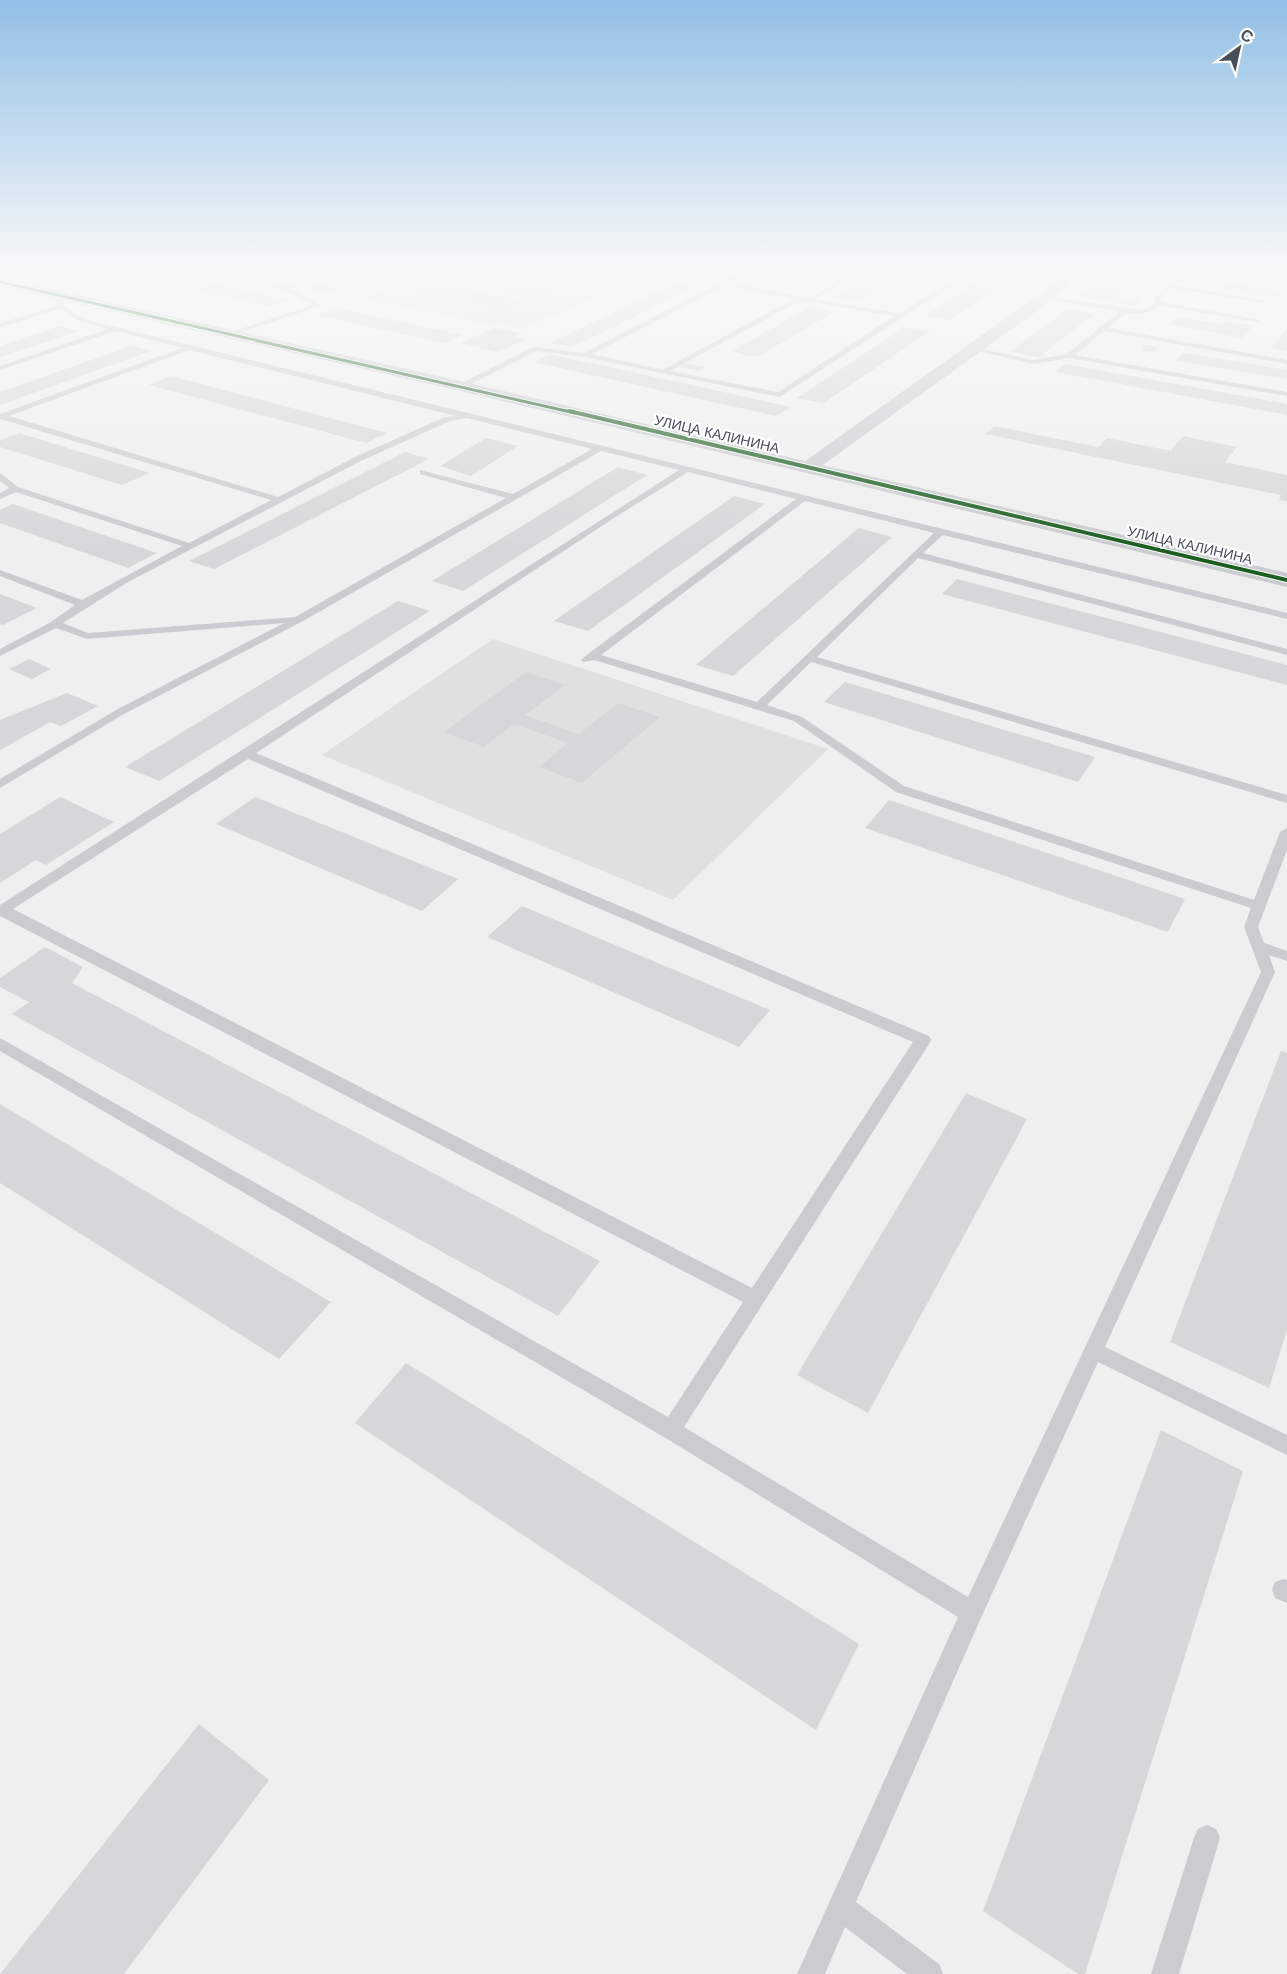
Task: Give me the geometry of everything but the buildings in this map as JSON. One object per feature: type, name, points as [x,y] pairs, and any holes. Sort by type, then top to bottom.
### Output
[{"type":"street","name":"УЛИЦА КАЛИНИНА","points":[[357,362],[1287,580]]},
{"type":"street","points":[[807,468],[955,362]]},
{"type":"lane","points":[[0,368],[17,362]]},
{"type":"lane","points":[[1,417],[151,362]]},
{"type":"lane","points":[[247,362],[1287,616]]},
{"type":"lane","points":[[459,386],[503,362]]},
{"type":"lane","points":[[618,362],[779,395],[829,362]]},
{"type":"lane","points":[[663,372],[681,362]]},
{"type":"lane","points":[[1104,362],[1287,394]]},
{"type":"lane","points":[[0,653],[55,624],[83,604],[190,546],[358,459],[448,419],[470,416]]},
{"type":"lane","points":[[1,417],[279,500]]},
{"type":"lane","points":[[0,784],[120,712],[299,619],[600,448]]},
{"type":"lane","points":[[1,910],[247,754],[611,516],[686,470]]},
{"type":"lane","points":[[423,472],[514,497]]},
{"type":"lane","points":[[0,476],[15,489],[190,546]]},
{"type":"lane","points":[[0,496],[15,489]]},
{"type":"lane","points":[[803,498],[588,659],[798,719],[900,789],[1259,906]]},
{"type":"lane","points":[[759,706],[941,531]]},
{"type":"lane","points":[[918,555],[1287,652]]},
{"type":"lane","points":[[0,573],[83,604]]},
{"type":"lane","points":[[55,624],[87,636],[299,619]]},
{"type":"lane","points":[[809,658],[1287,799]]},
{"type":"lane","points":[[247,754],[923,1040],[671,1430]]},
{"type":"lane","points":[[811,1974],[972,1612],[1268,972],[1251,927],[1287,832]]},
{"type":"lane","points":[[1,910],[755,1299]]},
{"type":"lane","points":[[1258,946],[1287,956]]},
{"type":"lane","points":[[0,1044],[671,1430],[972,1612]]},
{"type":"lane","points":[[1094,1351],[1287,1446]]},
{"type":"lane","points":[[1165,1974],[1207,1838]]},
{"type":"lane","points":[[841,1907],[929,1974]]},
{"type":"shaded area","points":[[493,639],[828,749],[673,900],[322,755]]},
{"type":"cycle path","points":[[354,362],[1287,580]]}]
